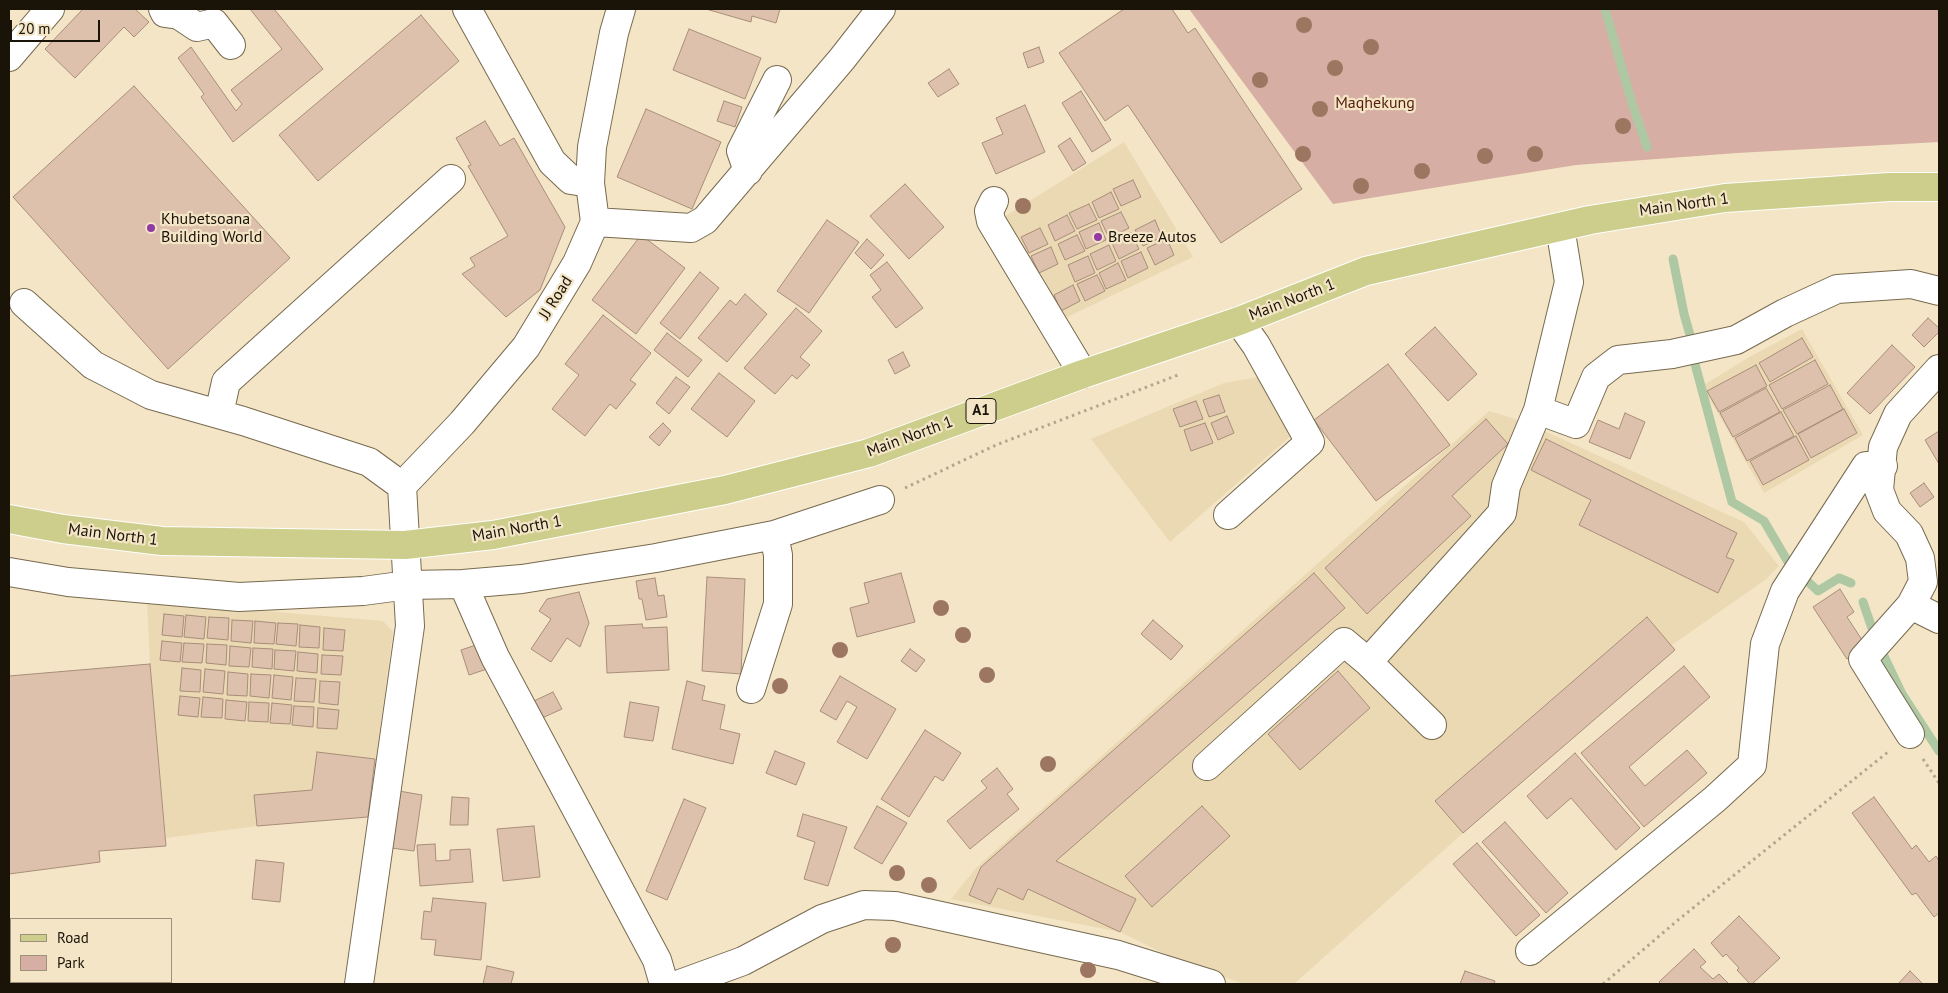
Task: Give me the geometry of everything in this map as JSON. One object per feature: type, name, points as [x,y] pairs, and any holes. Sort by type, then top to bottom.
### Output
[{"type":"main road","name":"Main North 1","points":[[9,519],[63,529],[162,541],[405,545],[493,535],[735,487],[869,453],[1082,374],[1239,321],[1366,270],[1590,220],[1725,198],[1889,187],[1939,187]]},
{"type":"street","points":[[9,57],[50,9]]},
{"type":"street","points":[[162,9],[165,13],[180,15],[197,27],[214,22],[231,45]]},
{"type":"street","points":[[467,9],[552,162],[571,180],[590,183]]},
{"type":"street","points":[[621,9],[614,33],[592,147],[590,183],[595,222],[691,228],[705,220],[748,171],[842,59],[881,9]]},
{"type":"street","points":[[748,171],[741,151],[777,80]]},
{"type":"street","points":[[219,414],[226,382],[451,179]]},
{"type":"street","points":[[994,202],[989,211],[991,221],[1082,374]]},
{"type":"street","name":"JJ Road","points":[[402,486],[462,423],[526,347],[577,263],[595,222]]},
{"type":"street","points":[[1368,662],[1502,513],[1506,486],[1534,418],[1569,282],[1560,227]]},
{"type":"street","points":[[1534,418],[1576,424],[1596,377],[1618,360],[1672,354],[1736,340],[1785,313],[1837,289],[1911,284],[1939,291]]},
{"type":"street","points":[[24,303],[93,365],[151,395],[219,414],[368,462],[402,486],[410,626],[359,984]]},
{"type":"street","points":[[1228,515],[1310,442],[1256,345],[1239,321]]},
{"type":"street","points":[[1910,734],[1863,659],[1911,605],[1923,582],[1920,558],[1909,534],[1887,511],[1880,490],[1884,447],[1898,414],[1939,369]]},
{"type":"street","points":[[1530,951],[1715,799],[1752,765],[1765,644],[1785,591],[1866,466],[1883,466]]},
{"type":"street","points":[[9,572],[68,582],[239,597],[363,591],[408,585],[463,584],[522,579],[656,558],[774,534],[880,500]]},
{"type":"street","points":[[752,689],[778,604],[778,555],[774,534]]},
{"type":"street","points":[[463,584],[495,657],[656,960],[664,984]]},
{"type":"street","points":[[1911,605],[1939,619]]},
{"type":"street","points":[[1207,766],[1344,642],[1368,662],[1432,726]]},
{"type":"street","points":[[680,984],[743,961],[822,919],[864,905],[895,906],[1118,955],[1211,984]]},
{"type":"path","points":[[880,500],[996,445],[1182,374]]},
{"type":"path","points":[[1603,984],[1678,920],[1910,734]]},
{"type":"shaded area","name":"Breeze Autos","points":[[1124,142],[1193,257],[1063,319],[1004,217]]},
{"type":"shaded area","points":[[1802,329],[1863,435],[1764,493],[1702,386],[1751,356]]},
{"type":"shaded area","points":[[1259,377],[1293,434],[1170,542],[1091,439],[1224,383]]},
{"type":"shaded area","points":[[1489,411],[1540,429],[1744,522],[1779,566],[1765,580],[1672,645],[1675,650],[1463,833],[1294,984],[1245,984],[1190,966],[1120,932],[951,899],[977,867]]},
{"type":"shaded area","points":[[147,601],[383,621],[393,632],[368,817],[257,826],[166,838],[150,664]]},
{"type":"green space","name":"Maqhekung","points":[[1189,9],[1939,9],[1939,142],[1737,153],[1576,165],[1333,204]]},
{"type":"building","points":[[83,9],[135,9],[149,22],[134,37],[124,27],[75,78],[45,49]]},
{"type":"building","points":[[250,9],[274,9],[323,69],[233,142],[201,97],[204,94],[178,58],[191,47],[236,111],[242,104],[231,90],[282,49]]},
{"type":"building","points":[[706,9],[780,9],[776,23],[752,16],[751,22]]},
{"type":"building","points":[[1124,9],[1172,9],[1188,33],[1195,28],[1302,189],[1221,243],[1128,105],[1105,121],[1059,53]]},
{"type":"building","points":[[421,15],[459,61],[318,181],[279,135]]},
{"type":"building","points":[[689,29],[761,58],[745,99],[673,70]]},
{"type":"building","points":[[1039,47],[1044,62],[1028,68],[1023,53]]},
{"type":"building","points":[[949,69],[959,84],[938,97],[928,83]]},
{"type":"building","name":"Khubetsoana Building World","points":[[134,86],[290,258],[168,369],[13,197]]},
{"type":"building","points":[[1081,91],[1111,140],[1092,152],[1062,103]]},
{"type":"building","points":[[724,101],[742,107],[735,127],[717,121]]},
{"type":"building","points":[[1025,105],[1045,152],[996,174],[982,143],[1003,134],[996,118]]},
{"type":"building","points":[[646,109],[721,142],[692,209],[617,177]]},
{"type":"building","points":[[485,121],[500,146],[514,138],[565,227],[540,290],[506,317],[462,274],[475,266],[470,258],[508,236],[468,166],[471,165],[456,138]]},
{"type":"building","points":[[1070,138],[1086,163],[1073,171],[1058,146]]},
{"type":"building","points":[[1133,180],[1141,197],[1121,206],[1113,189]]},
{"type":"building","points":[[905,184],[944,227],[909,259],[870,216]]},
{"type":"building","points":[[1111,192],[1119,209],[1099,218],[1092,202]]},
{"type":"building","points":[[1089,204],[1097,220],[1077,229],[1069,213]]},
{"type":"building","points":[[1121,212],[1129,228],[1109,238],[1101,221]]},
{"type":"building","points":[[1067,215],[1075,231],[1055,241],[1048,225]]},
{"type":"building","points":[[827,220],[859,242],[809,313],[777,291]]},
{"type":"building","points":[[1155,220],[1162,237],[1143,246],[1135,230]]},
{"type":"building","points":[[1099,223],[1106,240],[1086,249],[1079,232]]},
{"type":"building","points":[[1040,228],[1048,244],[1029,253],[1021,237]]},
{"type":"building","points":[[1131,233],[1139,249],[1119,259],[1112,243]]},
{"type":"building","points":[[641,235],[685,268],[636,334],[592,300]]},
{"type":"building","points":[[1077,235],[1085,251],[1065,260],[1058,244]]},
{"type":"building","points":[[867,239],[884,255],[871,269],[855,253]]},
{"type":"building","points":[[1167,239],[1174,255],[1155,265],[1147,248]]},
{"type":"building","points":[[1109,245],[1116,261],[1097,270],[1090,254]]},
{"type":"building","points":[[1051,247],[1058,264],[1039,273],[1031,256]]},
{"type":"building","points":[[1141,252],[1148,268],[1128,278],[1121,261]]},
{"type":"building","points":[[1088,256],[1095,273],[1075,282],[1068,265]]},
{"type":"building","points":[[887,262],[923,308],[896,328],[872,297],[881,290],[870,275]]},
{"type":"building","points":[[1118,263],[1126,280],[1106,289],[1099,273]]},
{"type":"building","points":[[700,272],[719,288],[680,339],[660,323]]},
{"type":"building","points":[[1097,275],[1105,291],[1085,301],[1077,284]]},
{"type":"building","points":[[1073,285],[1080,301],[1061,311],[1054,295]]},
{"type":"building","points":[[745,294],[767,314],[727,362],[698,338],[730,300],[736,305]]},
{"type":"building","points":[[796,308],[822,331],[800,357],[810,365],[797,379],[792,375],[775,394],[744,368]]},
{"type":"building","points":[[603,315],[651,353],[630,380],[636,384],[616,409],[610,404],[585,436],[552,409],[579,375],[565,364]]},
{"type":"building","points":[[1928,318],[1939,328],[1939,332],[1924,347],[1912,335]]},
{"type":"building","points":[[1435,327],[1477,374],[1448,401],[1405,354]]},
{"type":"building","points":[[667,333],[702,360],[688,377],[654,350]]},
{"type":"building","points":[[1802,338],[1813,357],[1770,382],[1759,363]]},
{"type":"building","points":[[1892,345],[1915,367],[1870,414],[1847,393]]},
{"type":"building","points":[[903,352],[910,366],[895,374],[888,360]]},
{"type":"building","points":[[1815,360],[1828,384],[1782,409],[1769,385]]},
{"type":"building","points":[[1388,364],[1450,445],[1376,501],[1314,420]]},
{"type":"building","points":[[1756,365],[1767,386],[1719,412],[1707,391]]},
{"type":"building","points":[[719,373],[755,401],[727,437],[691,409]]},
{"type":"building","points":[[676,377],[690,387],[669,414],[656,403]]},
{"type":"building","points":[[1830,385],[1843,409],[1797,434],[1783,410]]},
{"type":"building","points":[[1766,388],[1780,412],[1733,437],[1720,413]]},
{"type":"building","points":[[1219,395],[1225,412],[1209,417],[1203,400]]},
{"type":"building","points":[[1196,401],[1203,419],[1180,427],[1173,409]]},
{"type":"building","points":[[1844,409],[1857,433],[1811,458],[1798,434]]},
{"type":"building","points":[[1781,412],[1794,436],[1747,461],[1735,438]]},
{"type":"building","points":[[1625,413],[1645,422],[1630,459],[1589,442],[1598,420],[1619,429]]},
{"type":"building","points":[[1227,416],[1234,433],[1218,440],[1211,423]]},
{"type":"building","points":[[1486,419],[1508,444],[1452,496],[1471,516],[1367,614],[1325,568]]},
{"type":"building","points":[[663,423],[671,431],[659,446],[649,437]]},
{"type":"building","points":[[1205,423],[1213,443],[1191,451],[1184,430]]},
{"type":"building","points":[[1939,431],[1939,464],[1925,440]]},
{"type":"building","points":[[1796,436],[1809,460],[1763,485],[1750,461]]},
{"type":"building","points":[[1546,439],[1737,533],[1726,557],[1734,560],[1718,593],[1579,525],[1591,500],[1531,470]]},
{"type":"building","points":[[1924,483],[1934,497],[1920,507],[1910,493]]},
{"type":"building","points":[[901,573],[915,622],[857,637],[850,608],[869,603],[864,583]]},
{"type":"building","points":[[1314,573],[1345,608],[1056,861],[1136,899],[1120,932],[1028,889],[1023,900],[998,888],[990,904],[969,895],[981,867]]},
{"type":"building","points":[[707,577],[745,579],[741,674],[702,671]]},
{"type":"building","points":[[655,578],[658,596],[664,595],[667,617],[646,620],[642,599],[639,599],[636,581]]},
{"type":"building","points":[[1840,589],[1854,612],[1847,617],[1866,646],[1847,659],[1813,607]]},
{"type":"building","points":[[579,592],[589,623],[580,647],[567,638],[551,662],[531,649],[551,619],[539,611],[547,599]]},
{"type":"building","points":[[164,614],[184,616],[182,637],[162,635]]},
{"type":"building","points":[[186,615],[206,617],[204,639],[184,637]]},
{"type":"building","points":[[209,617],[229,618],[228,640],[207,638]]},
{"type":"building","points":[[1647,617],[1675,650],[1463,833],[1435,801]]},
{"type":"building","points":[[232,620],[253,621],[251,643],[231,641]]},
{"type":"building","points":[[1153,620],[1183,646],[1171,660],[1141,634]]},
{"type":"building","points":[[255,621],[276,623],[274,644],[254,643]]},
{"type":"building","points":[[278,623],[298,624],[296,646],[276,644]]},
{"type":"building","points":[[642,624],[643,628],[667,627],[669,670],[607,673],[605,626]]},
{"type":"building","points":[[300,625],[320,627],[319,648],[299,647]]},
{"type":"building","points":[[324,628],[345,630],[343,651],[323,650]]},
{"type":"building","points":[[162,641],[182,643],[180,662],[160,660]]},
{"type":"building","points":[[184,643],[204,644],[202,663],[182,662]]},
{"type":"building","points":[[207,644],[227,645],[226,665],[206,663]]},
{"type":"building","points":[[479,644],[487,669],[469,675],[461,650]]},
{"type":"building","points":[[230,646],[251,648],[249,667],[229,666]]},
{"type":"building","points":[[253,648],[273,649],[272,669],[252,667]]},
{"type":"building","points":[[910,649],[925,660],[916,672],[901,661]]},
{"type":"building","points":[[275,650],[296,651],[294,671],[274,669]]},
{"type":"building","points":[[298,652],[318,654],[317,673],[297,671]]},
{"type":"building","points":[[322,655],[343,656],[341,675],[321,674]]},
{"type":"building","points":[[150,664],[166,846],[99,851],[100,862],[9,874],[9,676]]},
{"type":"building","points":[[1684,666],[1710,697],[1629,767],[1645,786],[1687,750],[1707,773],[1644,827],[1581,753]]},
{"type":"building","points":[[182,668],[201,670],[200,692],[180,691]]},
{"type":"building","points":[[205,669],[225,671],[223,694],[203,692]]},
{"type":"building","points":[[1338,671],[1370,708],[1300,770],[1268,734]]},
{"type":"building","points":[[228,672],[248,674],[247,696],[227,695]]},
{"type":"building","points":[[251,674],[271,675],[269,698],[250,696]]},
{"type":"building","points":[[274,675],[293,677],[291,700],[272,698]]},
{"type":"building","points":[[840,676],[896,709],[867,759],[837,742],[857,707],[847,701],[836,720],[820,711]]},
{"type":"building","points":[[296,678],[316,679],[314,702],[294,701]]},
{"type":"building","points":[[320,681],[340,682],[338,705],[319,703]]},
{"type":"building","points":[[687,681],[705,686],[702,700],[725,705],[720,729],[740,734],[733,764],[672,749]]},
{"type":"building","points":[[553,692],[562,709],[542,718],[534,701]]},
{"type":"building","points":[[180,696],[200,698],[198,717],[178,715]]},
{"type":"building","points":[[203,697],[223,699],[222,718],[201,717]]},
{"type":"building","points":[[226,700],[247,702],[245,721],[225,719]]},
{"type":"building","points":[[249,702],[269,703],[268,722],[248,721]]},
{"type":"building","points":[[630,702],[659,707],[653,741],[624,737]]},
{"type":"building","points":[[272,703],[292,705],[290,724],[270,723]]},
{"type":"building","points":[[294,706],[314,707],[313,727],[292,725]]},
{"type":"building","points":[[318,708],[339,710],[337,729],[317,728]]},
{"type":"building","points":[[925,730],[961,753],[943,781],[935,776],[909,817],[881,799]]},
{"type":"building","points":[[775,751],[805,763],[796,785],[766,773]]},
{"type":"building","points":[[317,752],[375,759],[368,817],[257,826],[254,795],[312,790]]},
{"type":"building","points":[[1575,753],[1640,828],[1616,850],[1571,798],[1547,819],[1527,796]]},
{"type":"building","points":[[997,768],[1013,789],[1007,794],[1019,809],[970,849],[947,821],[987,788],[981,781]]},
{"type":"building","points":[[399,791],[422,795],[414,851],[391,848]]},
{"type":"building","points":[[452,797],[469,798],[468,825],[450,825]]},
{"type":"building","points":[[1874,797],[1912,849],[1916,845],[1929,862],[1936,856],[1939,861],[1939,913],[1934,917],[1916,893],[1912,895],[1852,813]]},
{"type":"building","points":[[684,799],[706,808],[667,900],[646,891]]},
{"type":"building","points":[[877,806],[907,823],[882,864],[854,848]]},
{"type":"building","points":[[1202,806],[1230,836],[1152,907],[1125,876]]},
{"type":"building","points":[[803,814],[847,827],[828,886],[804,879],[815,842],[797,836]]},
{"type":"building","points":[[1505,822],[1568,893],[1546,913],[1482,842]]},
{"type":"building","points":[[534,826],[540,877],[503,881],[497,829]]},
{"type":"building","points":[[1477,843],[1540,915],[1516,936],[1453,864]]},
{"type":"building","points":[[435,844],[436,861],[450,860],[450,850],[470,849],[473,882],[420,886],[417,845]]},
{"type":"building","points":[[256,860],[284,863],[280,902],[252,899]]},
{"type":"building","points":[[433,898],[486,903],[481,960],[434,955],[436,940],[421,939],[424,911],[431,912]]},
{"type":"building","points":[[1739,916],[1780,958],[1752,984],[1737,970],[1739,968],[1726,954],[1723,957],[1711,943]]},
{"type":"building","points":[[1694,949],[1706,962],[1700,967],[1713,979],[1719,974],[1729,984],[1661,984],[1659,982]]},
{"type":"building","points":[[487,966],[514,972],[511,984],[483,984]]},
{"type":"building","points":[[1465,971],[1495,981],[1494,984],[1460,984]]},
{"type":"building","points":[[1910,971],[1923,984],[1898,984]]},
{"type":"waterway","points":[[1605,9],[1632,103],[1647,147]]},
{"type":"waterway","points":[[1673,259],[1690,335]]},
{"type":"waterway","points":[[1695,364],[1732,502],[1764,521],[1791,567]]},
{"type":"waterway","points":[[1805,579],[1818,591],[1839,578],[1851,583]]},
{"type":"waterway","points":[[1863,602],[1875,637]]},
{"type":"waterway","points":[[1882,652],[1902,694],[1939,751]]},
{"type":"place","name":"Khubetsoana Building World","points":[[151,228]]},
{"type":"place","name":"Breeze Autos","points":[[1098,237]]}]
